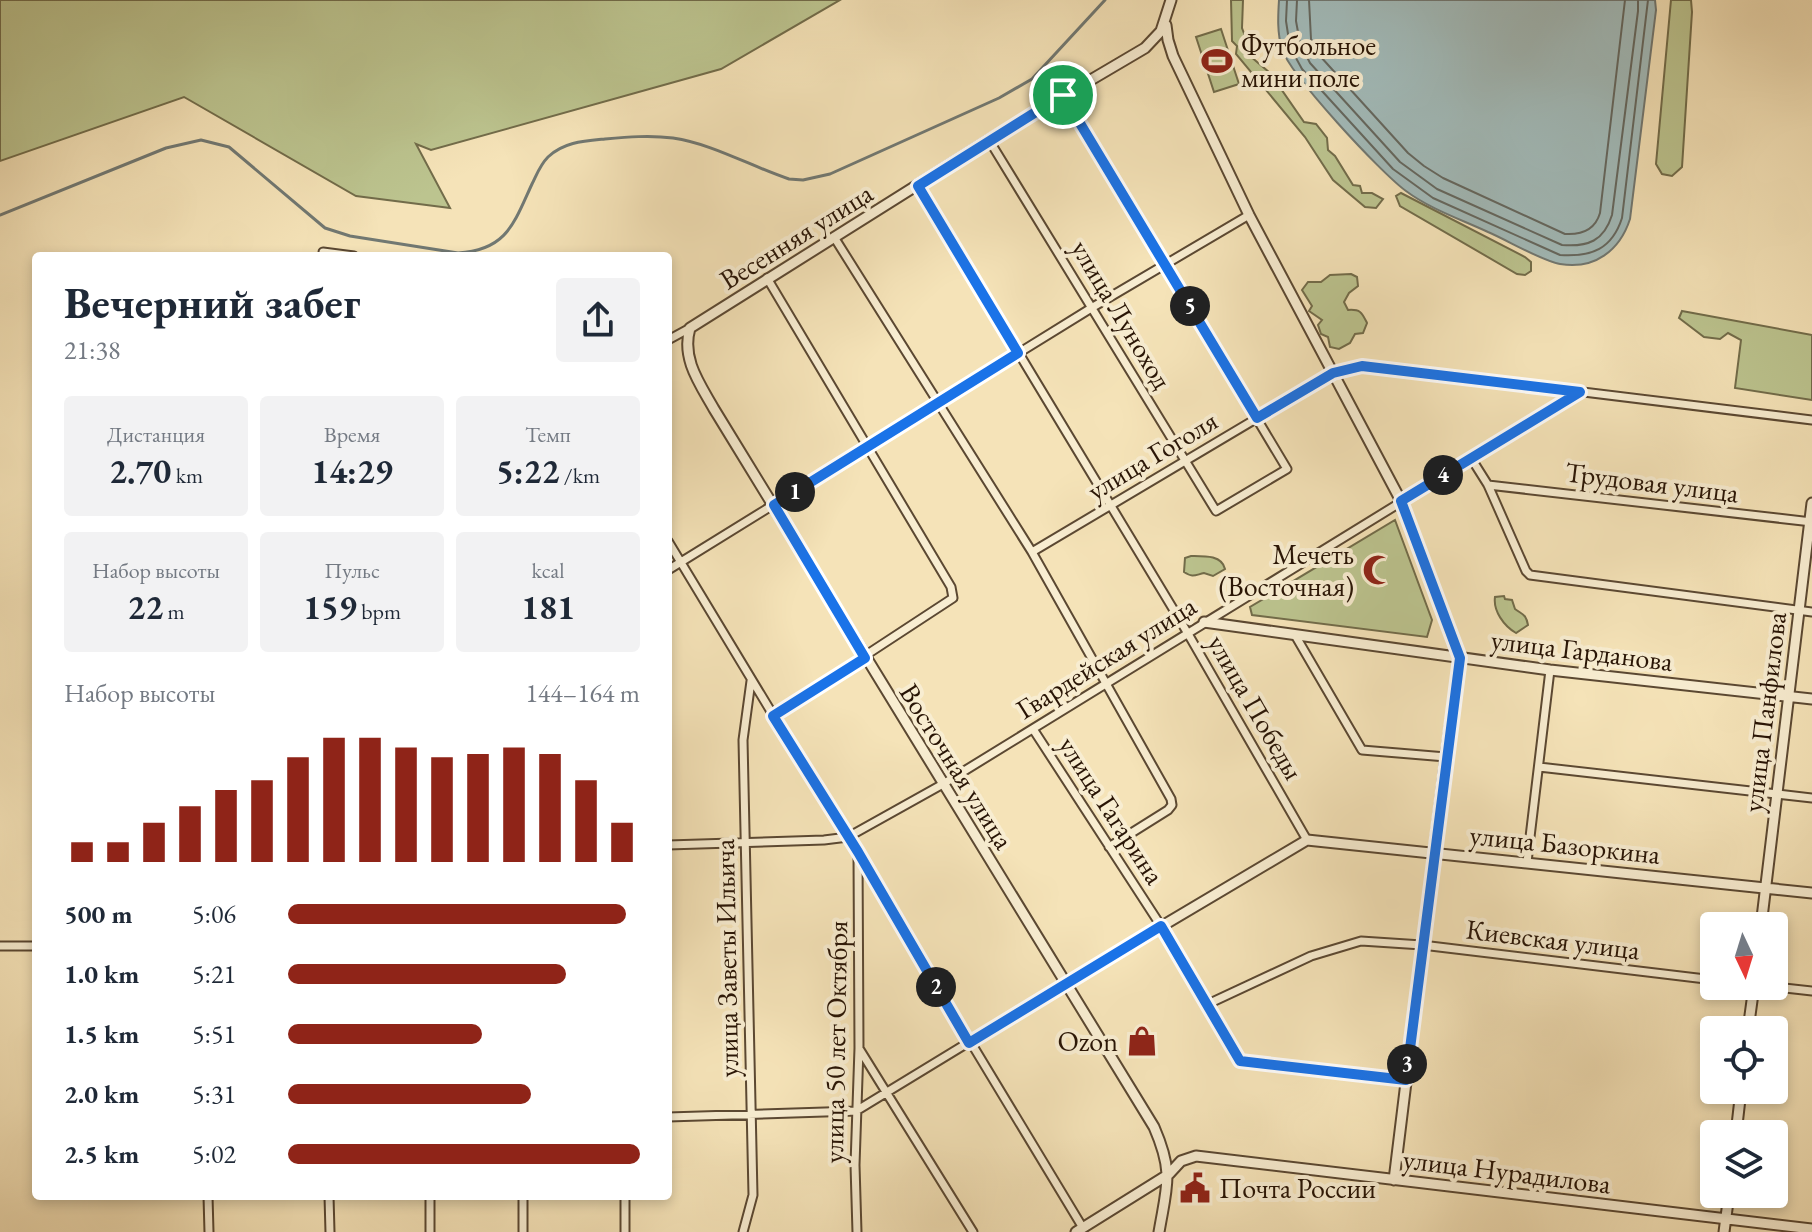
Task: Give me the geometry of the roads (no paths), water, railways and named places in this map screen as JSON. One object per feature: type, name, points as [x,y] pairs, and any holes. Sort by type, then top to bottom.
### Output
[{"type":"street","name":"Весенняя улица","points":[[672,338],[989,140],[1152,43],[1159,36],[1171,0]]},
{"type":"street","points":[[1166,18],[1173,56],[1249,215],[1401,501],[1460,658],[1394,1180]]},
{"type":"street","points":[[1063,95],[1257,418]]},
{"type":"street","name":"улица Луноход","points":[[989,140],[1216,511],[1287,469],[1257,418]]},
{"type":"street","name":"улица Победы","points":[[918,186],[1187,632],[1307,840]]},
{"type":"street","points":[[672,568],[1093,307],[1249,215]]},
{"type":"street","points":[[834,237],[1032,552],[1172,805],[1109,847]]},
{"type":"street","points":[[767,278],[951,587],[953,598],[773,716]]},
{"type":"street","name":"Восточная улица","points":[[690,328],[687,344],[693,372],[1154,1127],[1169,1174],[1159,1232]]},
{"type":"street","name":"улица Гоголя","points":[[1032,552],[1333,373],[1362,366],[1812,420]]},
{"type":"street","name":"Гвардейская улица","points":[[672,845],[848,837],[943,784],[1580,392]]},
{"type":"street","points":[[1471,458],[1488,485],[1530,575],[1812,612]]},
{"type":"street","name":"Трудовая улица","points":[[1488,485],[1811,522]]},
{"type":"street","name":"улица Панфилова","points":[[1763,912],[1812,503]]},
{"type":"street","points":[[672,547],[858,852],[1079,1230],[1169,1174],[1186,1158]]},
{"type":"street","name":"улица Гарданова","points":[[1204,622],[1550,670],[1812,699]]},
{"type":"street","points":[[1295,635],[1362,750],[1446,757]]},
{"type":"street","points":[[1527,862],[1550,670]]},
{"type":"street","name":"улица Заветы Ильича","points":[[743,1232],[753,1195],[743,740],[751,681]]},
{"type":"street","name":"улица Гагарина","points":[[1033,729],[1161,926],[1240,1061],[1406,1080]]},
{"type":"street","points":[[1539,767],[1812,798]]},
{"type":"street","points":[[672,1117],[856,1111],[1307,840]]},
{"type":"street","name":"улица Базоркина","points":[[1307,840],[1812,893]]},
{"type":"street","name":"улица 50 лет Октября","points":[[857,1232],[858,852]]},
{"type":"street","name":"Киевская улица","points":[[1208,1004],[1311,956],[1361,941],[1422,945],[1700,978]]},
{"type":"street","points":[[0,946],[32,946]]},
{"type":"street","points":[[1788,988],[1812,991]]},
{"type":"street","points":[[859,1048],[973,1232]]},
{"type":"street","name":"улица Нурадилова","points":[[1164,1151],[1186,1158],[1200,1157],[1812,1229]]},
{"type":"street","points":[[208,1200],[209,1232]]},
{"type":"street","points":[[329,1200],[330,1232]]},
{"type":"street","points":[[430,1200],[430,1232]]},
{"type":"street","points":[[523,1200],[523,1232]]},
{"type":"street","points":[[625,1200],[625,1232]]},
{"type":"street","points":[[1724,1232],[1727,1208]]},
{"type":"water","points":[[1279,0],[1655,0],[1630,219],[1620,240],[1595,261],[1560,264],[1534,255],[1406,191],[1338,123],[1289,62],[1279,37]]},
{"type":"waterway","points":[[466,252],[488,246],[507,232],[543,163],[554,152],[568,145],[647,136],[673,138],[717,150],[789,179],[803,180],[830,174],[999,98],[1032,79],[1105,0]]},
{"type":"waterway","points":[[0,215],[166,148],[201,140],[229,147],[325,228],[350,236],[452,252]]},
{"type":"place","name":"Футбольное мини поле","points":[[1217,61]]},
{"type":"place","name":"Мечеть (Восточная)","points":[[1378,570]]},
{"type":"place","name":"Ozon","points":[[1142,1041]]},
{"type":"place","name":"Почта России","points":[[1195,1188]]}]
